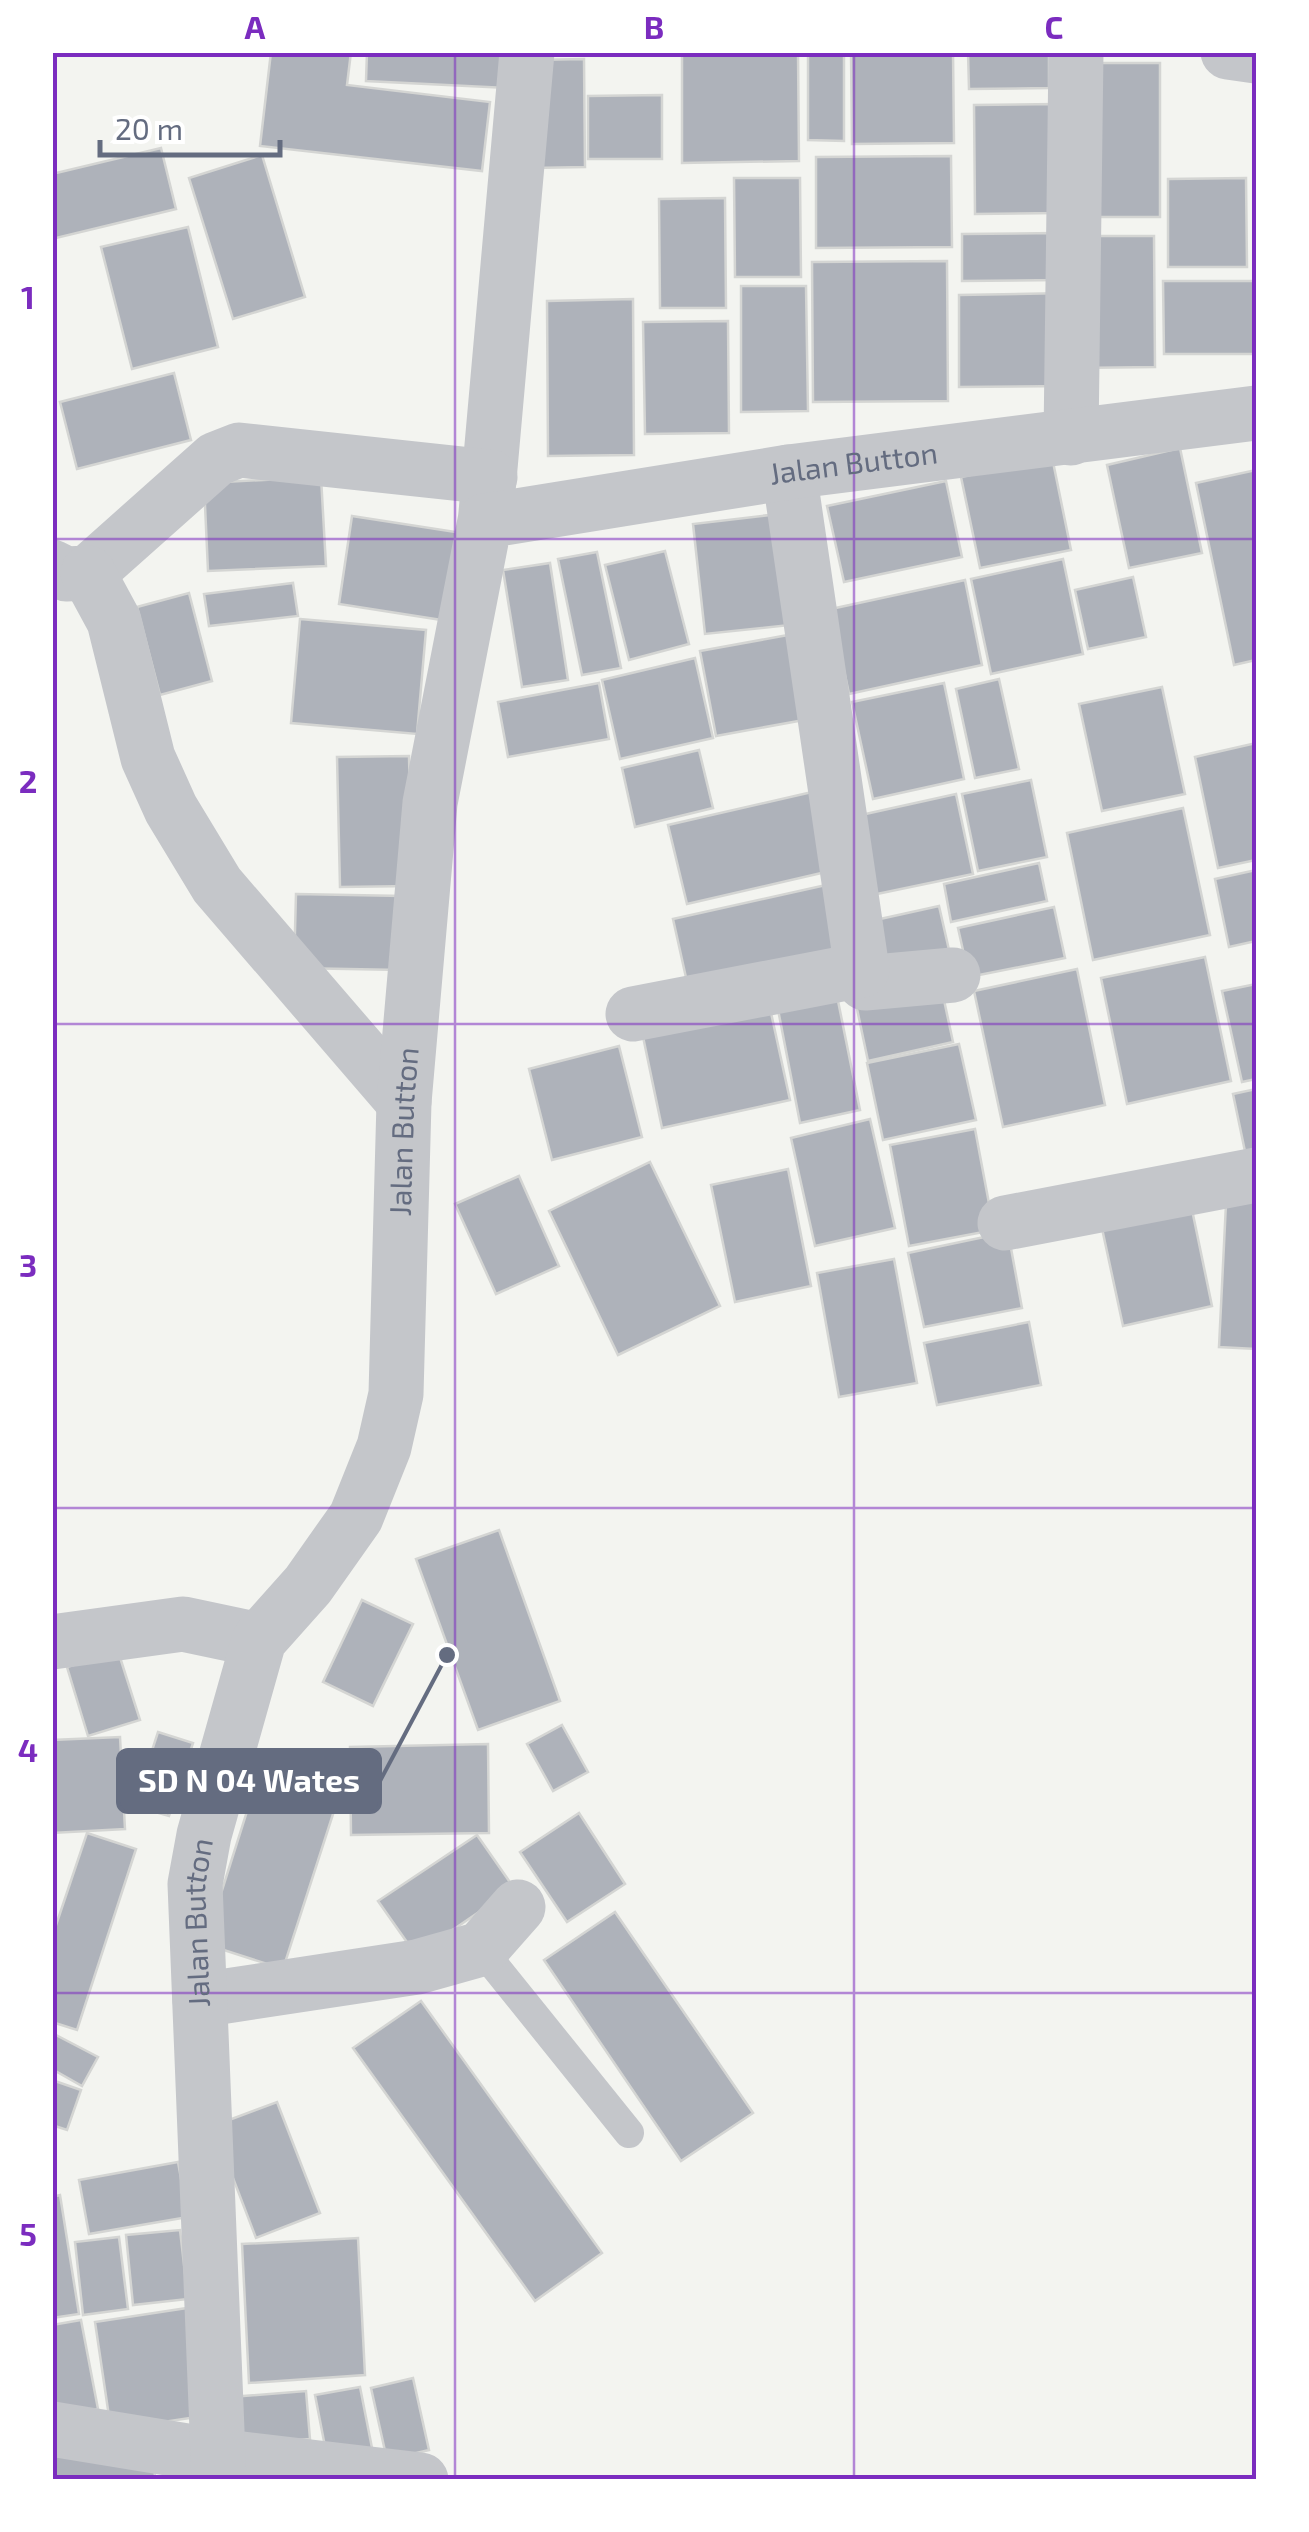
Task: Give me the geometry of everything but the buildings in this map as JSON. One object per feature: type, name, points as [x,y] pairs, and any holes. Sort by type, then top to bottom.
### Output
[{"type":"street","points":[[404,1102],[217,885],[171,809],[148,758],[114,621],[70,570],[216,460],[239,450],[488,499],[527,52]]},
{"type":"street","points":[[1071,438],[1076,52]]},
{"type":"street","points":[[1228,52],[1256,56]]},
{"type":"street","name":"Jalan Button","points":[[218,2468],[195,1884],[204,1835],[259,1640],[308,1586],[356,1517],[384,1447],[396,1394],[404,1102],[430,803],[488,499],[789,472],[1256,413]]},
{"type":"street","points":[[789,472],[865,983],[952,975]]},
{"type":"street","points":[[633,1014],[862,970]]},
{"type":"street","points":[[1005,1223],[1256,1175]]},
{"type":"street","points":[[52,1642],[183,1624],[259,1640]]},
{"type":"street","points":[[200,2000],[416,1967],[481,1949],[518,1907]]},
{"type":"street","points":[[52,2429],[218,2468],[421,2480]]},
{"type":"lane","points":[[481,1949],[629,2132]]},
{"type":"place","name":"SD N 04 Wates","points":[[447,1655]]}]
